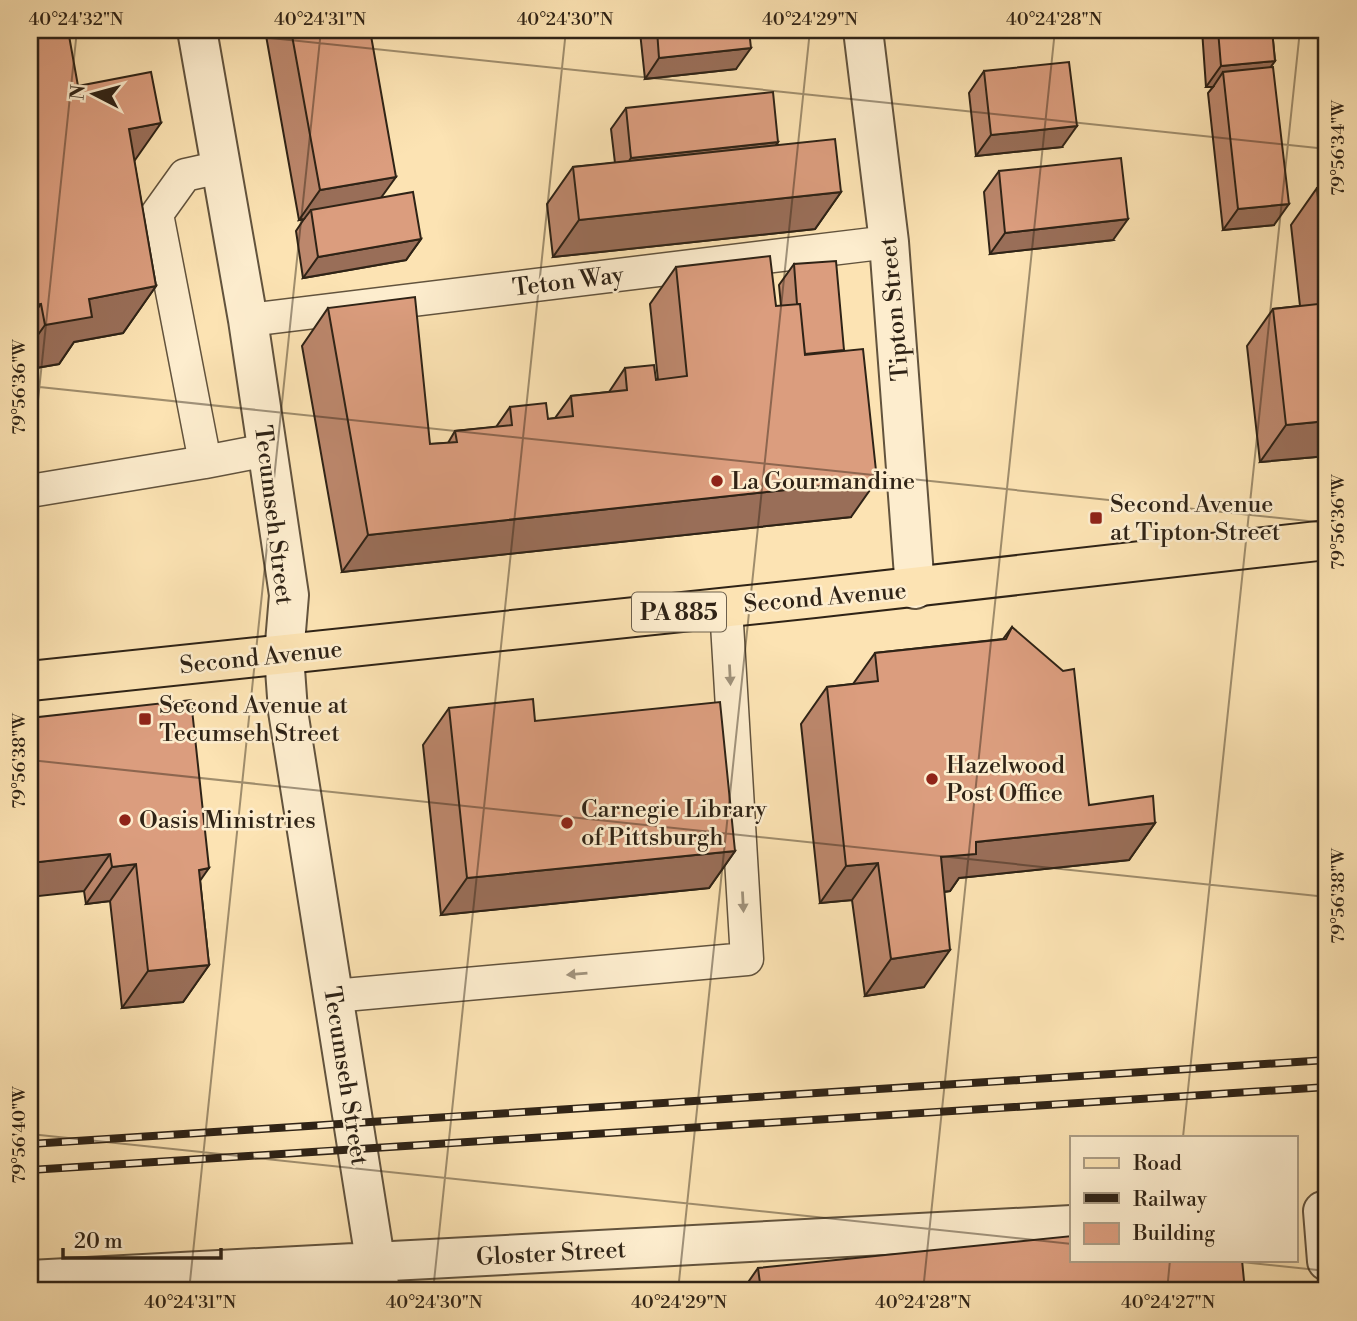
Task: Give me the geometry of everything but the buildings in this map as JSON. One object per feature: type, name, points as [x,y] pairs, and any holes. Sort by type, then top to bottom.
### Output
[{"type":"main road","name":"Second Avenue","points":[[30,681],[915,589],[1327,540]]},
{"type":"street","name":"Tecumseh Street","points":[[197,30],[248,320],[289,595],[284,655],[288,711],[378,1277]]},
{"type":"street","name":"Tipton Street","points":[[863,30],[889,242],[915,589]]},
{"type":"street","points":[[1315,1212],[1327,1261]]},
{"type":"street","name":"Gloster Street","points":[[30,1280],[378,1277],[1070,1225]]},
{"type":"lane","points":[[205,462],[157,214],[186,175],[221,167]]},
{"type":"lane","name":"Teton Way","points":[[248,320],[889,242]]},
{"type":"lane","points":[[30,491],[267,450]]},
{"type":"lane","points":[[333,996],[747,959],[726,607]]},
{"type":"railway","points":[[30,1144],[1327,1060]]},
{"type":"railway","points":[[30,1170],[1327,1087]]},
{"type":"place","name":"La Gourmandine","points":[[717,481]]},
{"type":"place","name":"Second Avenue at Tipton Street","points":[[1096,518]]},
{"type":"place","name":"Second Avenue at Tecumseh Street","points":[[145,719]]},
{"type":"place","name":"Hazelwood Post Office","points":[[932,779]]},
{"type":"place","name":"Oasis Ministries","points":[[125,820]]},
{"type":"place","name":"Carnegie Library of Pittsburgh","points":[[567,823]]}]
